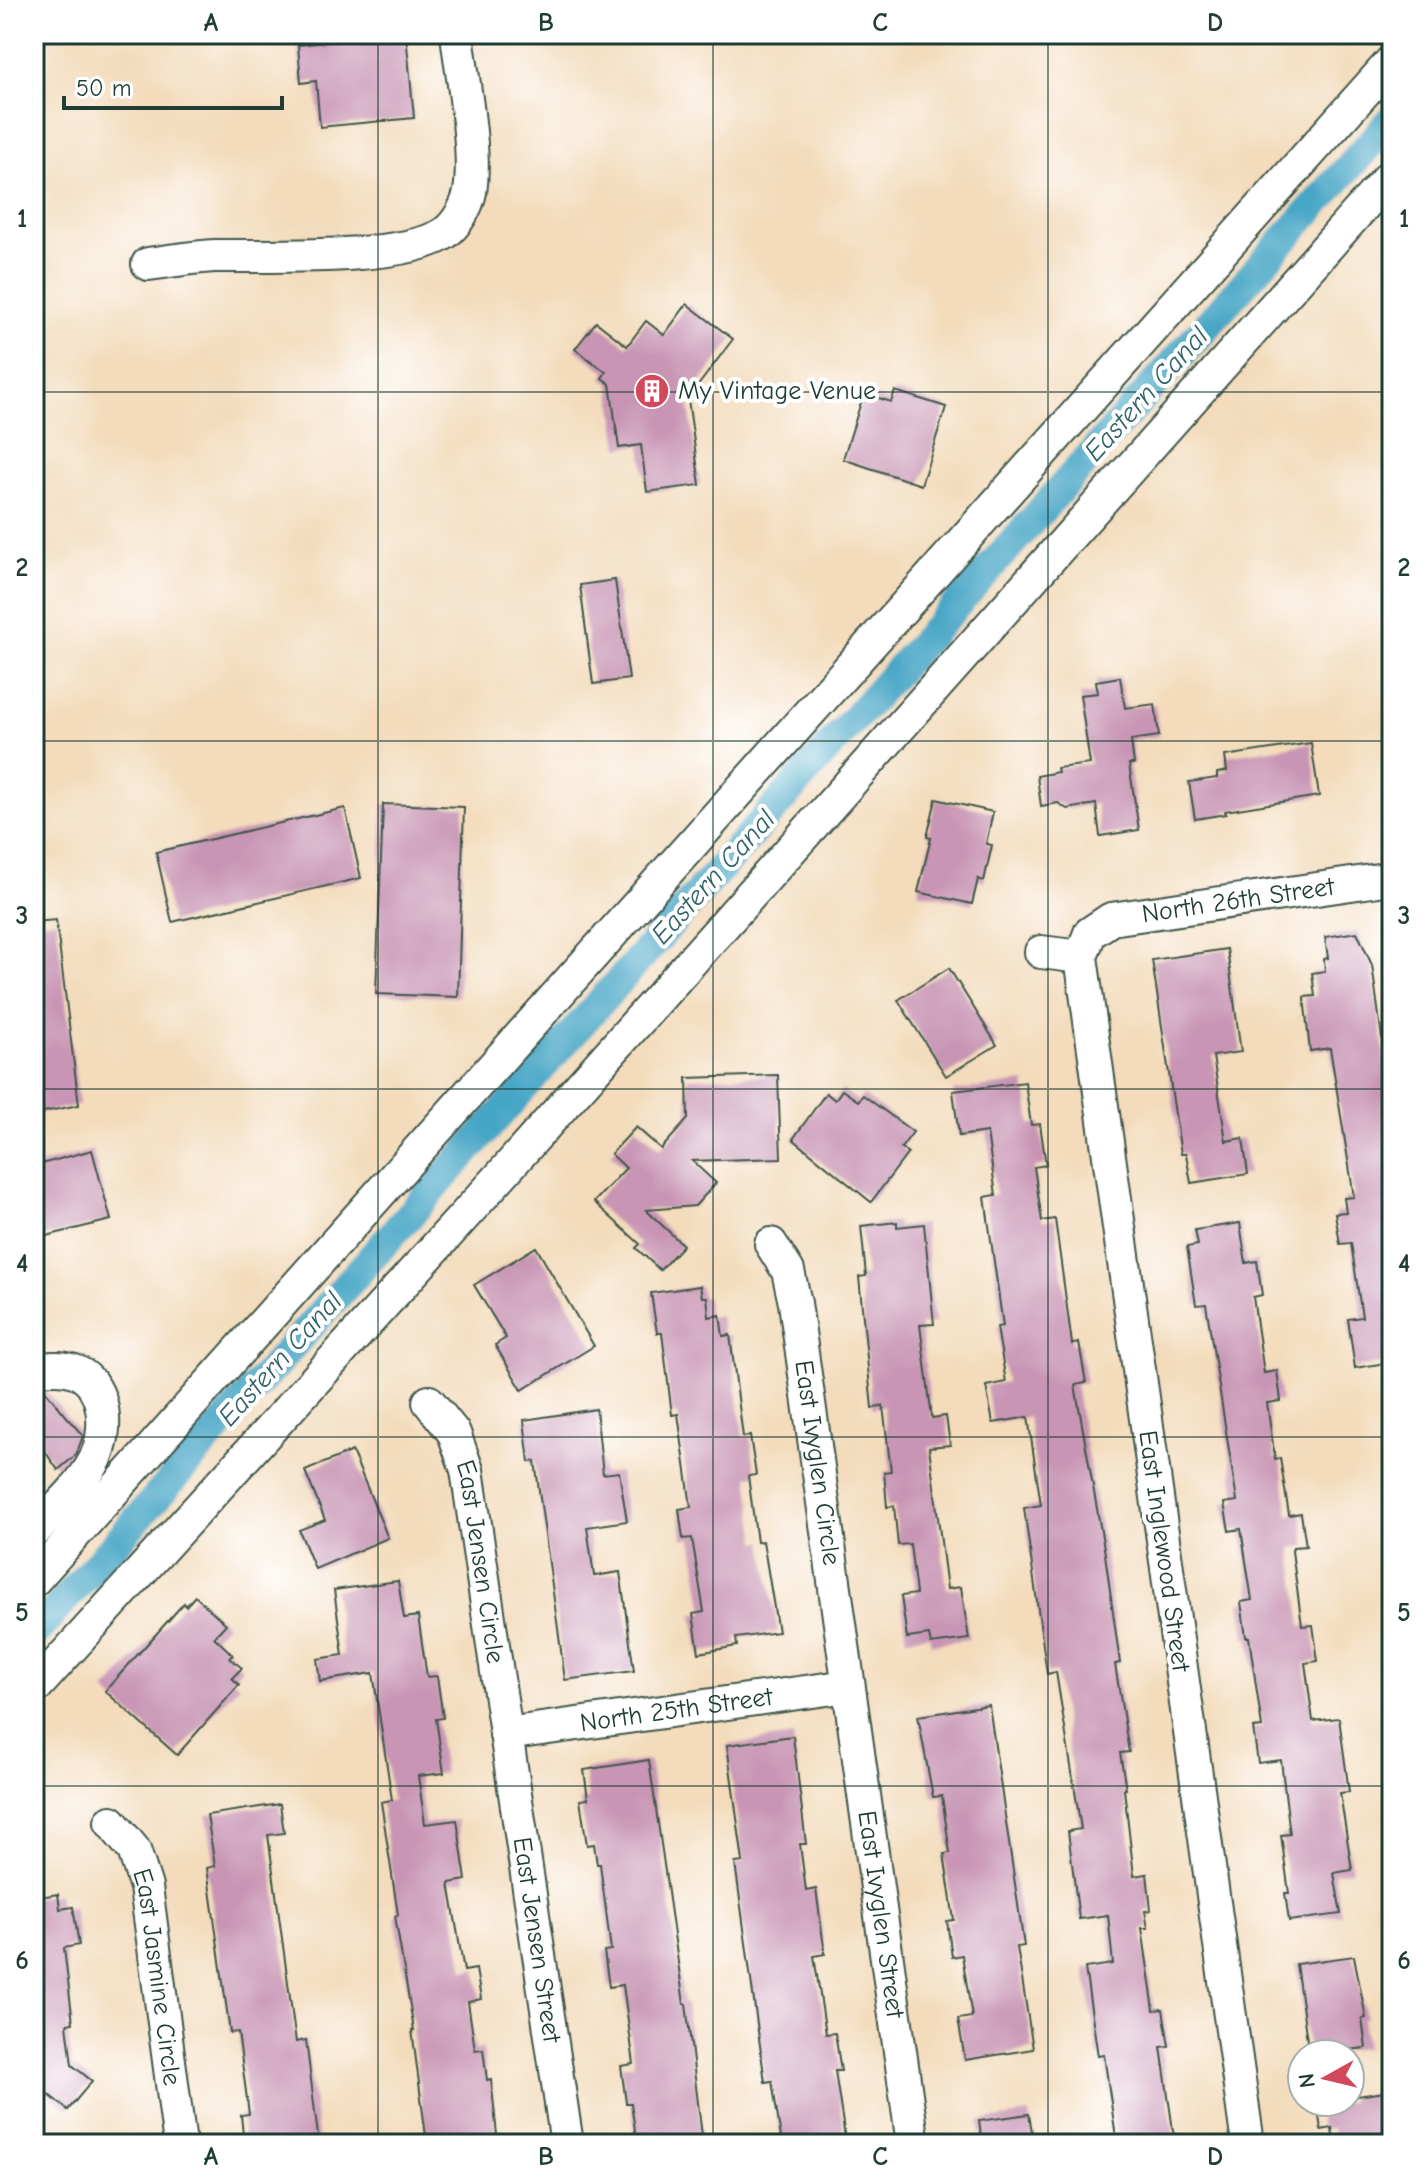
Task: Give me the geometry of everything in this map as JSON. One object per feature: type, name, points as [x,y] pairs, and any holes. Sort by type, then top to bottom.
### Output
[{"type":"street","points":[[148,264],[213,256],[269,258],[404,248],[444,234],[459,218],[469,195],[472,161],[457,34]]},
{"type":"street","points":[[34,1580],[1392,61]]},
{"type":"street","points":[[34,1689],[496,1181],[1392,174]]},
{"type":"street","name":"North 26th Street","points":[[1086,945],[1100,925],[1125,917],[1392,878]]},
{"type":"street","points":[[1041,952],[1086,945]]},
{"type":"street","name":"East Inglewood Street","points":[[1086,945],[1248,2144]]},
{"type":"street","name":"East Ivyglen Circle","points":[[771,1244],[788,1271],[792,1286],[848,1686]]},
{"type":"street","points":[[34,1369],[64,1368],[89,1380],[99,1399],[104,1425],[95,1460],[59,1506],[34,1531]]},
{"type":"street","name":"East Jensen Circle","points":[[429,1402],[454,1433],[467,1470],[506,1734]]},
{"type":"street","name":"North 25th Street","points":[[506,1734],[848,1686]]},
{"type":"street","name":"East Ivyglen Street","points":[[848,1686],[913,2144]]},
{"type":"street","name":"East Jensen Street","points":[[506,1734],[567,2144]]},
{"type":"street","name":"East Jasmine Circle","points":[[111,1822],[134,1850],[146,1887],[180,2144]]},
{"type":"building","points":[[364,34],[406,34],[414,118],[320,127],[316,81],[301,83],[298,45],[364,38]]},
{"type":"building","name":"My Vintage Venue","points":[[687,304],[733,339],[688,399],[700,485],[647,492],[641,445],[619,448],[610,384],[602,378],[606,372],[575,349],[596,322],[627,346],[646,321],[664,335]]},
{"type":"building","points":[[895,391],[946,407],[921,485],[843,459],[864,393],[891,402]]},
{"type":"building","points":[[615,580],[629,679],[593,684],[580,585]]},
{"type":"building","points":[[1120,677],[1125,708],[1155,704],[1159,736],[1131,740],[1134,764],[1129,764],[1139,830],[1100,836],[1096,804],[1067,809],[1058,803],[1041,806],[1037,776],[1058,772],[1057,768],[1090,764],[1080,695],[1098,693],[1096,681]]},
{"type":"building","points":[[1311,743],[1319,796],[1195,819],[1189,782],[1217,778],[1217,773],[1227,771],[1225,756]]},
{"type":"building","points":[[936,799],[993,812],[986,844],[992,845],[984,881],[978,879],[972,904],[918,892],[931,838],[927,837]]},
{"type":"building","points":[[383,804],[464,807],[458,997],[376,994]]},
{"type":"building","points":[[345,808],[361,878],[172,922],[156,852]]},
{"type":"building","points":[[56,920],[79,1105],[34,1114],[34,922]]},
{"type":"building","points":[[1357,932],[1372,965],[1392,1111],[1392,1362],[1355,1368],[1348,1319],[1362,1317],[1351,1243],[1340,1244],[1335,1213],[1346,1212],[1344,1198],[1354,1197],[1330,1048],[1310,1051],[1304,997],[1315,996],[1312,973],[1325,971],[1324,959],[1328,958],[1325,937]]},
{"type":"building","points":[[1227,949],[1241,1052],[1213,1056],[1226,1141],[1243,1138],[1248,1174],[1191,1183],[1186,1154],[1181,1154],[1152,960]]},
{"type":"building","points":[[949,968],[997,1045],[946,1076],[898,1000]]},
{"type":"building","points":[[778,1075],[781,1158],[692,1161],[716,1183],[695,1206],[646,1210],[683,1245],[660,1270],[636,1248],[640,1244],[594,1202],[626,1168],[611,1154],[636,1127],[661,1149],[688,1119],[687,1078]]},
{"type":"building","points":[[1025,1082],[1031,1125],[1040,1124],[1046,1165],[1034,1167],[1042,1221],[1055,1219],[1072,1344],[1079,1343],[1086,1383],[1075,1385],[1105,1554],[1120,1663],[1115,1664],[1129,1752],[1120,1753],[1124,1789],[1134,1876],[1147,1874],[1151,1910],[1145,1911],[1148,1928],[1142,1928],[1154,2010],[1163,2009],[1169,2046],[1161,2047],[1175,2144],[1117,2144],[1104,2055],[1098,2056],[1085,1968],[1113,1964],[1108,1915],[1079,1919],[1068,1831],[1081,1829],[1056,1672],[1047,1674],[1024,1508],[1041,1505],[1028,1417],[993,1423],[986,1386],[1006,1382],[997,1327],[1003,1326],[985,1197],[996,1195],[987,1132],[959,1136],[953,1091]]},
{"type":"building","points":[[842,1090],[858,1101],[863,1095],[913,1132],[901,1148],[908,1153],[871,1202],[793,1139],[826,1093],[835,1100]]},
{"type":"building","points":[[92,1150],[111,1220],[34,1239],[34,1166]]},
{"type":"building","points":[[897,1222],[897,1227],[924,1224],[934,1324],[920,1325],[932,1418],[946,1416],[950,1445],[929,1447],[947,1589],[961,1587],[969,1639],[931,1644],[929,1635],[907,1638],[901,1596],[916,1594],[910,1544],[898,1545],[894,1506],[887,1507],[884,1472],[891,1471],[883,1406],[872,1408],[859,1277],[866,1276],[861,1226]]},
{"type":"building","points":[[1240,1223],[1246,1263],[1257,1261],[1262,1295],[1253,1297],[1264,1373],[1277,1371],[1281,1401],[1267,1403],[1275,1459],[1280,1458],[1289,1515],[1301,1513],[1306,1546],[1293,1547],[1292,1551],[1302,1626],[1313,1625],[1318,1661],[1305,1663],[1313,1721],[1339,1718],[1349,1792],[1340,1793],[1352,1870],[1334,1873],[1341,1914],[1289,1921],[1285,1893],[1289,1893],[1281,1835],[1290,1834],[1281,1760],[1258,1763],[1253,1728],[1262,1727],[1241,1602],[1252,1600],[1241,1529],[1229,1531],[1224,1503],[1237,1501],[1206,1304],[1196,1305],[1187,1247],[1198,1245],[1195,1230]]},
{"type":"building","points":[[536,1247],[594,1346],[522,1390],[495,1345],[506,1338],[474,1285]]},
{"type":"building","points":[[700,1286],[702,1297],[707,1297],[709,1317],[720,1315],[723,1336],[730,1335],[743,1437],[750,1436],[756,1475],[748,1476],[757,1542],[763,1541],[778,1632],[736,1638],[737,1646],[699,1653],[693,1614],[704,1612],[692,1538],[683,1539],[679,1509],[691,1507],[678,1414],[672,1415],[662,1333],[657,1333],[651,1293]]},
{"type":"building","points":[[42,1387],[83,1436],[76,1455],[58,1470],[34,1436],[34,1388]]},
{"type":"building","points":[[596,1409],[603,1474],[619,1472],[627,1521],[587,1527],[594,1576],[620,1572],[634,1671],[565,1680],[535,1461],[529,1462],[524,1420]]},
{"type":"building","points":[[352,1451],[388,1538],[315,1569],[299,1530],[325,1520],[305,1471]]},
{"type":"building","points":[[398,1581],[404,1618],[418,1616],[427,1677],[437,1676],[443,1718],[436,1719],[444,1773],[418,1776],[425,1824],[457,1820],[466,1880],[449,1883],[464,1971],[476,1969],[481,1999],[468,2002],[475,2050],[483,2049],[487,2080],[491,2079],[498,2144],[427,2144],[381,1802],[392,1800],[373,1673],[320,1681],[317,1659],[343,1655],[334,1590]]},
{"type":"building","points":[[195,1596],[226,1624],[214,1637],[242,1668],[232,1678],[239,1685],[177,1755],[105,1691],[184,1603],[186,1606]]},
{"type":"building","points":[[989,1705],[1024,1946],[1017,1947],[1033,2049],[965,2060],[958,2019],[972,2017],[962,1955],[952,1957],[947,1921],[954,1920],[944,1854],[950,1853],[942,1796],[933,1797],[918,1716]]},
{"type":"building","points":[[793,1736],[806,1844],[800,1844],[806,1891],[816,1889],[825,1954],[814,1956],[826,2034],[835,2033],[841,2071],[835,2071],[846,2144],[782,2144],[772,2081],[765,2082],[735,1863],[743,1862],[727,1745]]},
{"type":"building","points":[[649,1760],[686,2004],[703,2144],[637,2144],[631,2103],[626,2103],[621,2066],[634,2064],[623,1985],[609,1987],[604,1951],[611,1950],[600,1864],[597,1864],[594,1844],[587,1845],[580,1800],[588,1799],[584,1770]]},
{"type":"building","points":[[280,1804],[284,1833],[268,1835],[296,2042],[306,2040],[319,2144],[244,2144],[241,2115],[249,2114],[238,2032],[230,2033],[207,1868],[215,1866],[207,1815]]},
{"type":"building","points":[[58,1894],[60,1909],[73,1907],[79,1945],[64,1948],[73,2023],[67,2024],[72,2065],[92,2081],[68,2110],[34,2083],[34,1898]]},
{"type":"building","points":[[1354,1956],[1366,2018],[1362,2019],[1365,2038],[1307,2038],[1296,1964]]},
{"type":"building","points":[[1385,2092],[1388,2113],[1392,2112],[1392,2144],[1334,2144],[1332,2128],[1321,2130],[1319,2118],[1366,2118],[1366,2095]]},
{"type":"building","points":[[1029,2114],[1034,2144],[982,2144],[979,2121]]},
{"type":"waterway","name":"Eastern Canal","points":[[34,1634],[1392,119]]},
{"type":"place","name":"My Vintage Venue","points":[[652,391]]}]
